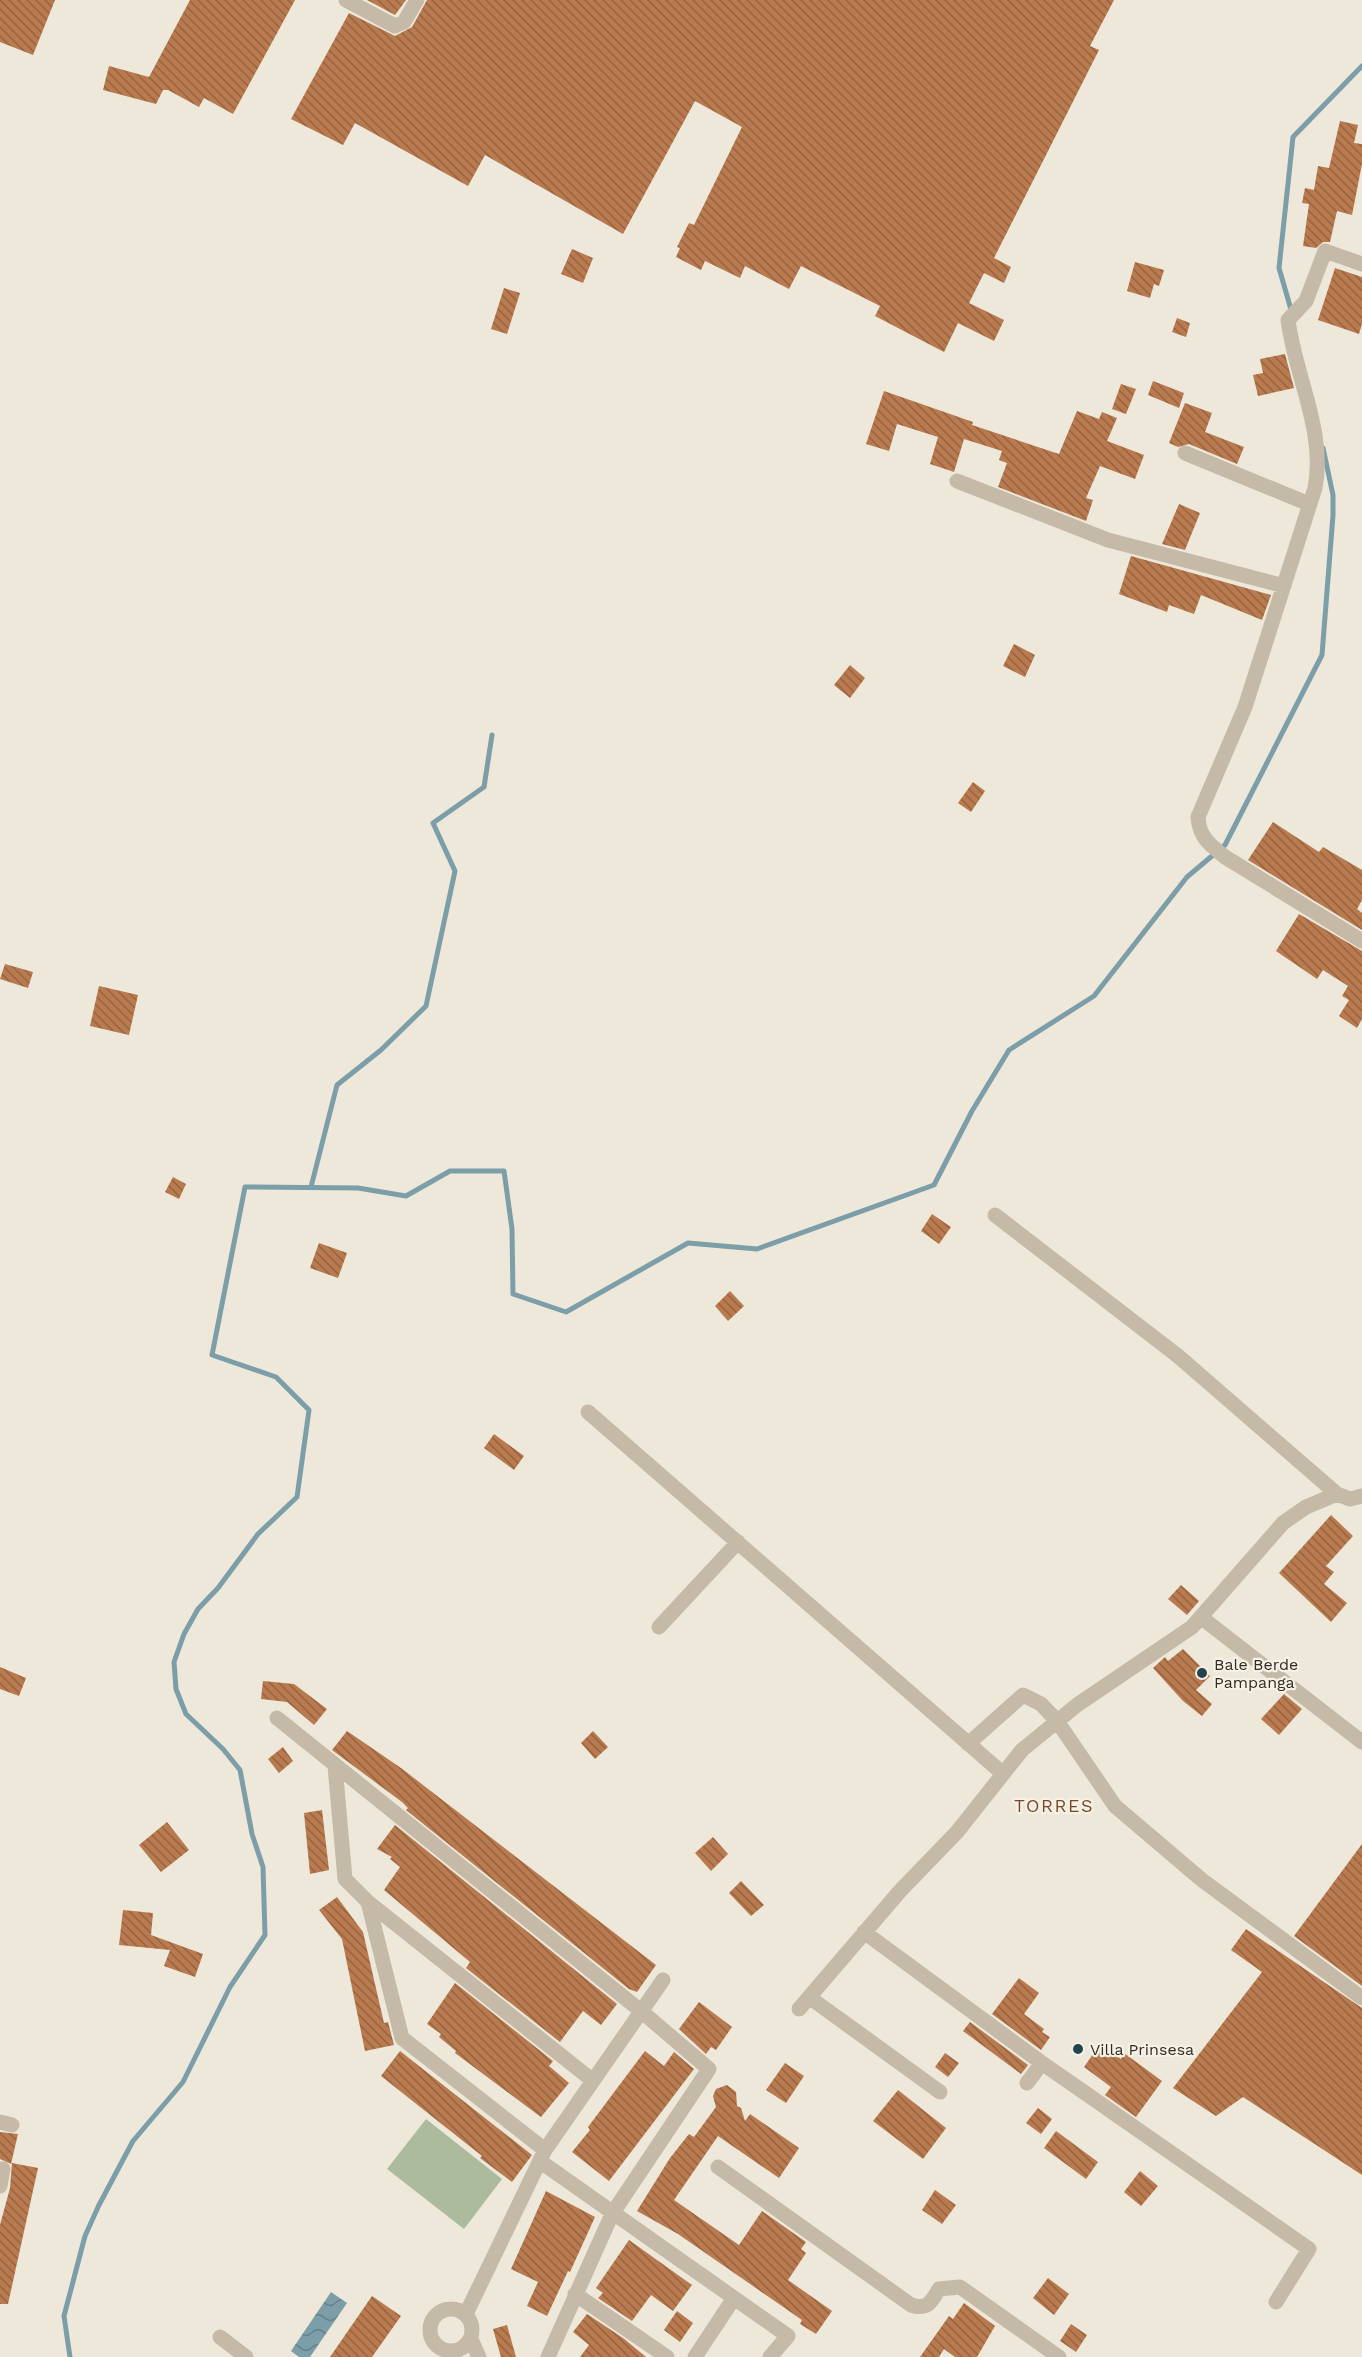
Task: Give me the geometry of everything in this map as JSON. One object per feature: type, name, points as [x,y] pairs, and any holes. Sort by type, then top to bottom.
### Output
[{"type":"street","points":[[345,0],[395,26],[404,22],[417,0]]},
{"type":"street","points":[[1362,264],[1325,251],[1306,301],[1291,317],[1319,469],[1245,707],[1202,805],[1198,826],[1205,841],[1225,857],[1362,941]]},
{"type":"street","points":[[1185,453],[1309,504]]},
{"type":"street","points":[[957,481],[1108,540],[1284,586]]},
{"type":"street","points":[[994,1215],[1178,1356],[1337,1494],[1350,1499],[1362,1496]]},
{"type":"street","points":[[588,1412],[1002,1772]]},
{"type":"street","points":[[798,2010],[864,1932],[957,1832],[1002,1772],[1022,1750],[1057,1721],[1202,1618],[1283,1523],[1306,1507],[1337,1494]]},
{"type":"street","points":[[658,1627],[738,1542]]},
{"type":"street","points":[[1202,1618],[1362,1742]]},
{"type":"street","points":[[968,1743],[1023,1695],[1041,1704],[1057,1721],[1115,1806],[1202,1880],[1362,1998]]},
{"type":"street","points":[[277,1718],[641,2011],[708,2069],[612,2214],[548,2357]]},
{"type":"street","points":[[335,1766],[345,1879],[368,1902],[592,2080]]},
{"type":"street","points":[[368,1902],[402,2038],[612,2214],[788,2336],[770,2357]]},
{"type":"street","points":[[864,1932],[1042,2063],[1309,2249],[1276,2301]]},
{"type":"street","points":[[466,2314],[543,2156],[592,2080],[663,1980]]},
{"type":"street","points":[[809,1997],[940,2092]]},
{"type":"street","points":[[1027,2083],[1042,2063]]},
{"type":"street","points":[[718,2167],[911,2305],[921,2308],[930,2305],[939,2289],[960,2287],[1059,2357]]},
{"type":"street","points":[[0,2169],[3,2169],[0,2186]]},
{"type":"street","points":[[575,2294],[668,2357]]},
{"type":"street","points":[[695,2357],[734,2298]]},
{"type":"street","points":[[450,2308],[466,2314],[473,2331],[471,2338],[465,2347],[457,2351],[434,2352],[431,2328],[437,2314],[450,2308]]},
{"type":"street","points":[[220,2337],[246,2357]]},
{"type":"street","points":[[471,2338],[478,2357]]},
{"type":"green space","points":[[426,2119],[502,2179],[464,2229],[387,2169]]},
{"type":"water","points":[[331,2292],[347,2303],[310,2357],[299,2357],[291,2351]]},
{"type":"building","points":[[0,0],[55,0],[33,55],[0,42]]},
{"type":"building","points":[[190,0],[295,0],[233,114],[204,98],[199,107],[168,90],[163,90],[156,104],[103,90],[109,66],[149,77]]},
{"type":"building","points":[[367,0],[406,0],[395,15]]},
{"type":"building","points":[[427,0],[1114,0],[1090,46],[1099,50],[994,258],[1011,267],[1004,283],[984,273],[969,303],[1004,320],[994,341],[958,323],[944,352],[875,316],[880,306],[801,266],[789,289],[745,266],[740,278],[705,261],[701,270],[676,257],[680,248],[677,247],[689,223],[694,225],[742,127],[695,101],[623,234],[485,155],[468,186],[355,123],[343,145],[291,119],[349,13],[395,36],[412,27]]},
{"type":"building","points":[[1340,121],[1358,125],[1354,143],[1362,144],[1362,164],[1352,215],[1337,211],[1330,242],[1323,242],[1316,248],[1303,246],[1309,204],[1302,203],[1305,188],[1314,190],[1318,166],[1329,168]]},
{"type":"building","points":[[572,249],[593,258],[583,283],[561,274]]},
{"type":"building","points":[[1135,262],[1164,270],[1159,286],[1154,284],[1150,298],[1127,291]]},
{"type":"building","points":[[1335,268],[1362,277],[1362,324],[1359,334],[1318,320]]},
{"type":"building","points":[[504,288],[520,293],[507,334],[491,329]]},
{"type":"building","points":[[1177,318],[1190,323],[1186,337],[1172,332]]},
{"type":"building","points":[[1285,354],[1294,388],[1258,396],[1253,375],[1263,373],[1260,359]]},
{"type":"building","points":[[1153,381],[1184,393],[1179,408],[1148,395]]},
{"type":"building","points":[[1121,384],[1136,389],[1126,414],[1112,409]]},
{"type":"building","points":[[884,391],[973,422],[972,425],[1059,454],[1077,411],[1099,419],[1102,412],[1117,418],[1107,441],[1144,455],[1135,479],[1100,466],[1086,498],[1093,500],[1086,521],[998,487],[1007,463],[999,460],[1002,451],[964,439],[954,472],[930,464],[938,437],[897,424],[889,451],[866,444]]},
{"type":"building","points":[[1185,403],[1212,413],[1205,432],[1244,447],[1237,464],[1189,444],[1178,447],[1169,443]]},
{"type":"building","points":[[1179,504],[1200,513],[1185,550],[1162,544]]},
{"type":"building","points":[[1131,556],[1271,595],[1262,620],[1201,595],[1194,614],[1169,605],[1167,612],[1119,594]]},
{"type":"building","points":[[1014,644],[1035,655],[1025,677],[1003,666]]},
{"type":"building","points":[[850,665],[865,678],[850,698],[834,685]]},
{"type":"building","points":[[973,782],[985,791],[971,812],[958,803]]},
{"type":"building","points":[[1273,822],[1319,852],[1323,847],[1362,870],[1362,900],[1357,909],[1362,913],[1362,930],[1248,860]]},
{"type":"building","points":[[1299,914],[1362,951],[1362,1019],[1357,1028],[1339,1016],[1349,1000],[1342,996],[1348,986],[1323,970],[1317,979],[1276,951]]},
{"type":"building","points":[[5,964],[33,972],[28,988],[0,979]]},
{"type":"building","points":[[99,986],[138,995],[129,1035],[90,1026]]},
{"type":"building","points":[[173,1177],[186,1184],[179,1199],[165,1192]]},
{"type":"building","points":[[932,1214],[951,1227],[939,1244],[921,1231]]},
{"type":"building","points":[[319,1243],[347,1253],[338,1278],[310,1268]]},
{"type":"building","points":[[730,1291],[744,1306],[728,1321],[715,1306]]},
{"type":"building","points":[[494,1434],[524,1456],[514,1470],[484,1448]]},
{"type":"building","points":[[1331,1515],[1353,1536],[1326,1566],[1334,1572],[1324,1584],[1347,1603],[1331,1622],[1279,1573]]},
{"type":"building","points":[[1181,1585],[1199,1601],[1187,1615],[1168,1599]]},
{"type":"building","points":[[1183,1649],[1210,1676],[1196,1690],[1212,1704],[1202,1716],[1183,1701],[1153,1668],[1165,1657],[1168,1661]]},
{"type":"building","points":[[0,1667],[26,1678],[19,1696],[0,1689]]},
{"type":"building","points":[[263,1681],[294,1684],[327,1709],[314,1725],[287,1702],[261,1699]]},
{"type":"building","points":[[1284,1694],[1302,1709],[1279,1735],[1261,1719]]},
{"type":"building","points":[[347,1731],[401,1768],[656,1965],[637,1992],[629,1989],[406,1810],[408,1808],[402,1802],[332,1750]]},
{"type":"building","points":[[593,1731],[608,1747],[595,1759],[581,1743]]},
{"type":"building","points":[[283,1747],[293,1761],[279,1773],[268,1759]]},
{"type":"building","points":[[322,1810],[329,1870],[310,1874],[304,1813]]},
{"type":"building","points":[[167,1822],[189,1850],[161,1872],[139,1845]]},
{"type":"building","points":[[395,1825],[617,2004],[601,2025],[583,2011],[560,2042],[466,1968],[470,1962],[384,1890],[400,1867],[390,1859],[392,1857],[377,1849]]},
{"type":"building","points":[[713,1837],[728,1854],[711,1871],[695,1853]]},
{"type":"building","points":[[1362,1844],[1362,1986],[1294,1936]]},
{"type":"building","points":[[741,1881],[764,1905],[751,1916],[729,1893]]},
{"type":"building","points":[[337,1897],[363,1932],[384,2023],[388,2022],[394,2045],[365,2051],[342,1939],[319,1910]]},
{"type":"building","points":[[123,1910],[153,1913],[151,1935],[203,1954],[195,1977],[164,1966],[170,1950],[119,1945]]},
{"type":"building","points":[[1246,1929],[1362,2008],[1362,2175],[1243,2097],[1216,2116],[1173,2088],[1262,1972],[1231,1950]]},
{"type":"building","points":[[1019,1978],[1039,1993],[1024,2014],[1044,2029],[1042,2032],[1050,2037],[1041,2050],[992,2014]]},
{"type":"building","points":[[455,1983],[553,2061],[549,2066],[569,2083],[541,2117],[455,2053],[456,2051],[439,2037],[441,2034],[427,2024]]},
{"type":"building","points":[[699,2002],[732,2027],[716,2050],[711,2047],[706,2054],[679,2029]]},
{"type":"building","points":[[970,2022],[1028,2065],[1021,2074],[963,2031]]},
{"type":"building","points":[[1100,2044],[1121,2059],[1124,2053],[1162,2081],[1136,2117],[1105,2095],[1111,2087],[1084,2067]]},
{"type":"building","points":[[400,2051],[532,2155],[512,2182],[381,2076]]},
{"type":"building","points":[[645,2051],[664,2066],[674,2052],[694,2069],[609,2181],[572,2152]]},
{"type":"building","points":[[945,2053],[959,2063],[948,2077],[935,2067]]},
{"type":"building","points":[[785,2063],[804,2076],[786,2103],[766,2090]]},
{"type":"building","points":[[727,2085],[736,2092],[737,2106],[741,2108],[745,2121],[750,2114],[799,2148],[779,2178],[718,2136],[674,2200],[739,2245],[762,2211],[806,2242],[801,2249],[806,2253],[788,2280],[832,2311],[816,2334],[800,2324],[802,2320],[678,2234],[637,2211],[670,2158],[689,2134],[694,2137],[716,2107],[713,2096],[716,2089]]},
{"type":"building","points":[[898,2090],[946,2128],[923,2159],[873,2121]]},
{"type":"building","points":[[1038,2108],[1052,2119],[1041,2134],[1026,2123]]},
{"type":"building","points":[[1056,2131],[1098,2162],[1086,2179],[1044,2148]]},
{"type":"building","points":[[0,2132],[18,2134],[11,2164],[0,2159]]},
{"type":"building","points":[[12,2163],[38,2168],[8,2304],[0,2304],[0,2225],[10,2188]]},
{"type":"building","points":[[1140,2171],[1158,2186],[1141,2206],[1124,2192]]},
{"type":"building","points":[[935,2190],[956,2205],[942,2224],[922,2210]]},
{"type":"building","points":[[546,2191],[595,2217],[547,2316],[527,2306],[538,2282],[511,2269]]},
{"type":"building","points":[[629,2240],[692,2285],[673,2311],[651,2295],[632,2321],[598,2298],[603,2293],[596,2288]]},
{"type":"building","points":[[1048,2278],[1069,2294],[1054,2315],[1033,2298]]},
{"type":"building","points":[[372,2296],[401,2316],[372,2357],[330,2357]]},
{"type":"building","points":[[964,2303],[995,2326],[977,2357],[955,2357],[944,2349],[939,2357],[920,2357],[949,2316],[953,2319]]},
{"type":"building","points":[[677,2311],[693,2323],[680,2342],[664,2330]]},
{"type":"building","points":[[587,2314],[623,2338],[646,2357],[580,2357],[589,2345],[573,2332]]},
{"type":"building","points":[[1071,2324],[1087,2335],[1076,2352],[1060,2341]]},
{"type":"building","points":[[507,2325],[516,2357],[501,2357],[493,2329]]},
{"type":"waterway","points":[[1292,313],[1279,268],[1293,137],[1362,66]]},
{"type":"waterway","points":[[70,2357],[64,2316],[85,2236],[99,2205],[133,2141],[183,2082],[230,1987],[265,1935],[263,1867],[252,1834],[240,1770],[223,1749],[186,1714],[176,1689],[174,1662],[184,1634],[198,1609],[218,1588],[258,1534],[297,1497],[309,1410],[276,1377],[212,1355],[245,1187],[358,1188],[406,1196],[450,1171],[504,1171],[512,1229],[513,1294],[566,1312],[688,1243],[757,1249],[934,1185],[972,1111],[1009,1050],[1094,996],[1187,877],[1225,845],[1322,655],[1333,515],[1333,495],[1323,448]]},
{"type":"waterway","points":[[311,1187],[337,1085],[381,1050],[426,1006],[455,871],[433,823],[484,787],[492,735]]},
{"type":"place","name":"Bale Berde Pampanga","points":[[1202,1673]]},
{"type":"place","name":"Villa Prinsesa","points":[[1078,2049]]},
{"type":"district","name":"TORRES","points":[[1054,1806]]}]
